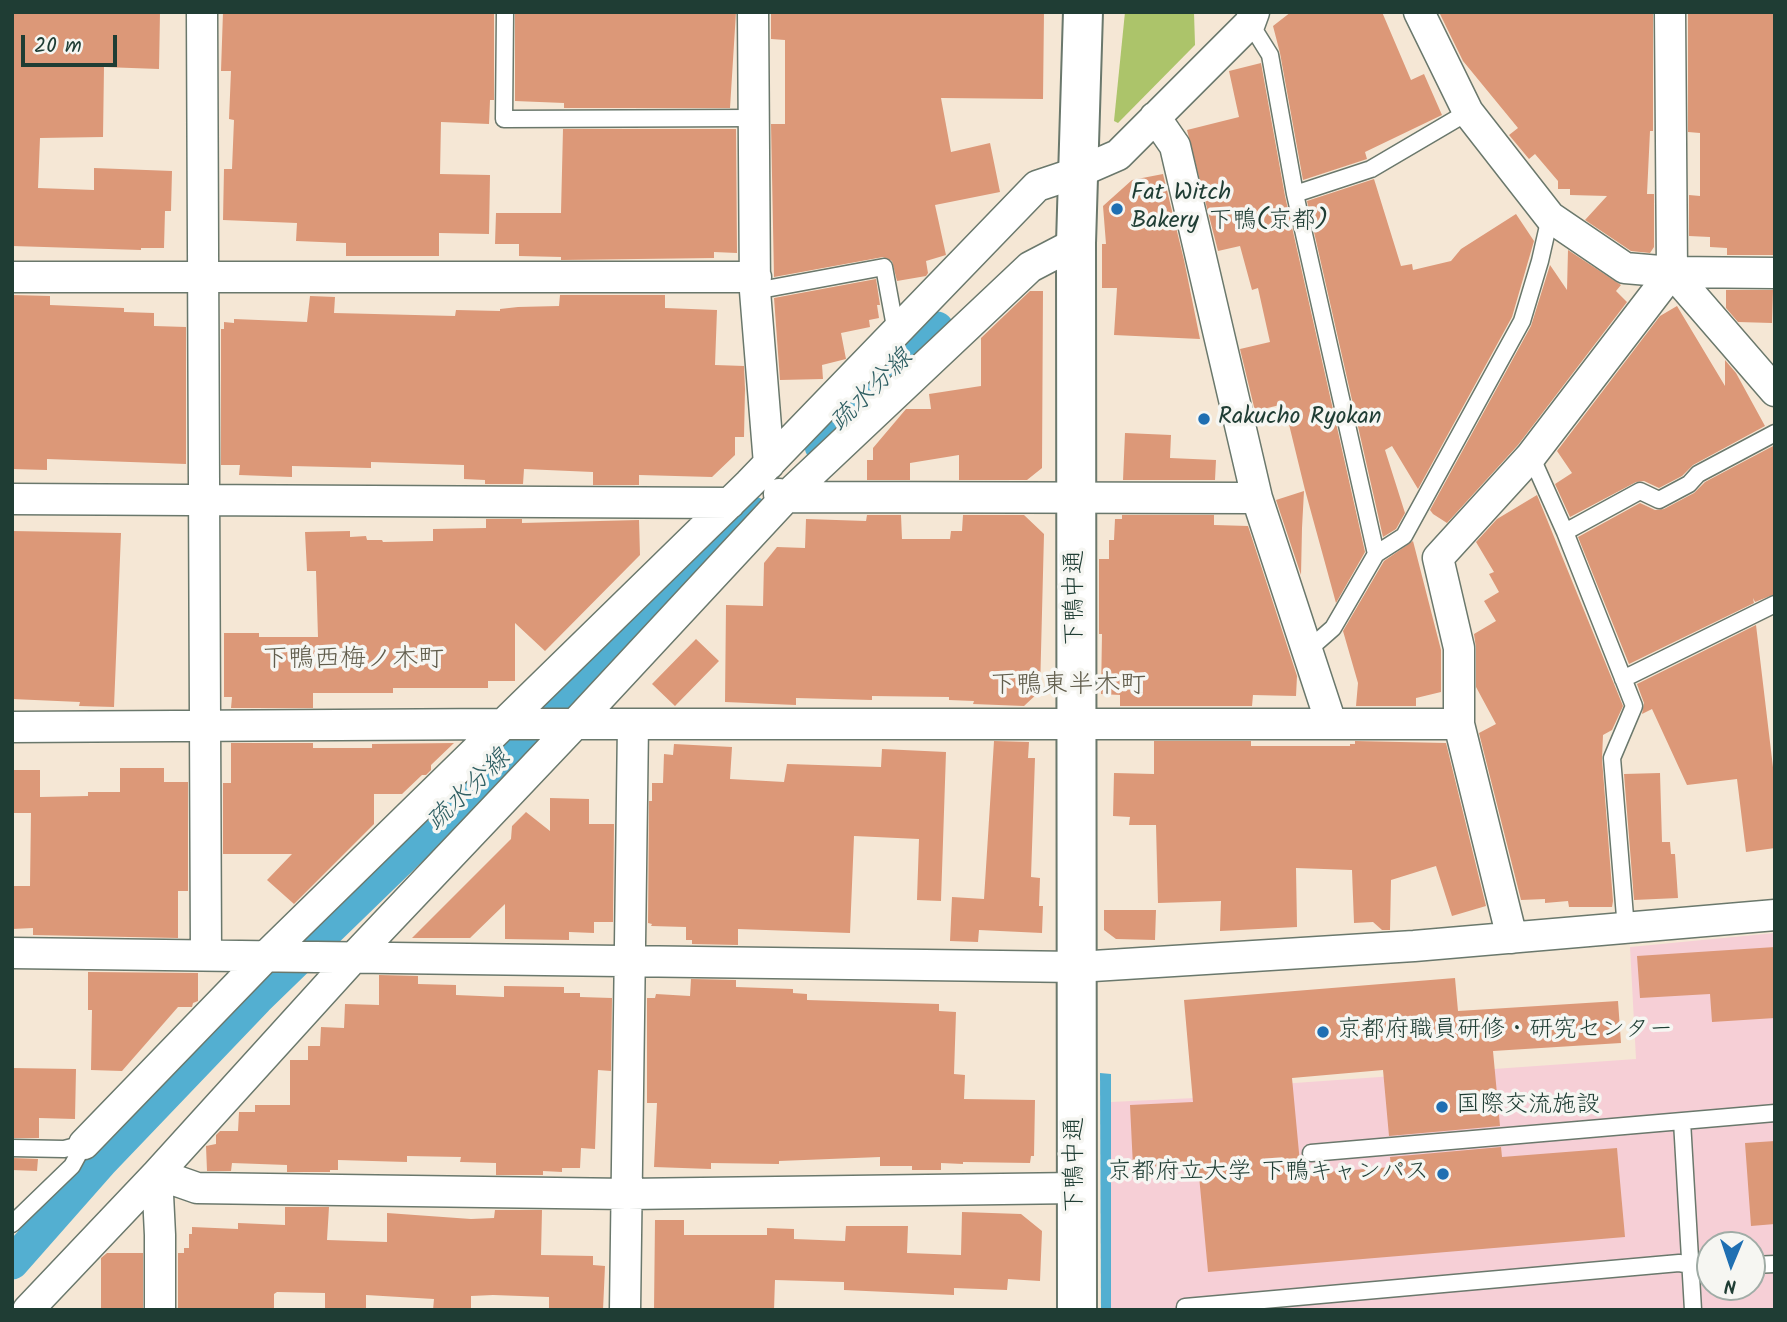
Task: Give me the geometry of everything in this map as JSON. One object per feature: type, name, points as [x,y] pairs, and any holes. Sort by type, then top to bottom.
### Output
[{"type":"street","points":[[202,12],[206,954]]},
{"type":"street","points":[[749,483],[756,284],[753,12]]},
{"type":"street","name":"下鴨中通","points":[[1077,1310],[1076,243],[1083,12]]},
{"type":"street","points":[[1419,12],[1468,112],[1550,217],[1625,268],[1672,272],[1775,273]]},
{"type":"street","points":[[1512,938],[1459,724],[1459,648],[1438,558],[1531,456],[1672,272],[1670,12]]},
{"type":"street","points":[[84,1144],[267,955],[749,483],[1037,186],[1079,173],[1118,155],[1252,18]]},
{"type":"street","points":[[1155,117],[1175,146],[1257,498],[1331,723]]},
{"type":"street","points":[[28,1310],[157,1174],[354,957],[786,497],[1030,267],[1076,243]]},
{"type":"street","points":[[1672,272],[1775,391]]},
{"type":"street","points":[[12,277],[203,276],[756,284]]},
{"type":"street","points":[[12,499],[204,499],[749,483],[786,497],[1257,498]]},
{"type":"street","points":[[625,1310],[633,724]]},
{"type":"street","points":[[12,727],[1459,724]]},
{"type":"street","points":[[12,953],[1077,967],[1512,938],[1775,915]]},
{"type":"street","points":[[157,1174],[197,1188],[627,1194],[1077,1188]]},
{"type":"street","points":[[157,1174],[160,1310]]},
{"type":"lane","points":[[505,12],[504,119],[754,118]]},
{"type":"lane","points":[[1252,18],[1270,55],[1295,194],[1376,554]]},
{"type":"lane","points":[[1295,194],[1371,169],[1468,112]]},
{"type":"lane","points":[[1308,650],[1333,628],[1376,554],[1404,536],[1522,321],[1550,217]]},
{"type":"lane","points":[[756,284],[884,267],[895,332]]},
{"type":"lane","points":[[1565,532],[1640,491],[1659,500],[1689,484],[1698,474],[1775,433]]},
{"type":"lane","points":[[1531,456],[1565,532],[1634,706],[1612,758],[1626,929]]},
{"type":"lane","points":[[1623,679],[1775,604]]},
{"type":"lane","points":[[1311,1153],[1775,1113]]},
{"type":"lane","points":[[1682,1121],[1693,1310]]},
{"type":"lane","points":[[12,1147],[64,1149],[84,1144]]},
{"type":"lane","points":[[12,1224],[72,1166],[84,1144]]},
{"type":"lane","points":[[1185,1310],[1185,1307],[1679,1263],[1696,1266]]},
{"type":"shaded area","name":"京都府立大学 下鴨キャンパス","points":[[1775,933],[1775,1310],[1111,1310],[1111,1102],[1195,1098],[1195,1090],[1636,1059],[1630,947]]},
{"type":"green space","points":[[1125,12],[1194,12],[1195,45],[1118,123],[1114,121]]},
{"type":"water","points":[[1100,1073],[1111,1074],[1111,1310],[1101,1310]]},
{"type":"building","points":[[12,12],[160,12],[159,69],[104,67],[103,137],[40,138],[38,188],[94,190],[94,168],[172,171],[171,211],[165,211],[164,248],[141,250],[12,246]]},
{"type":"building","points":[[223,12],[494,12],[494,100],[490,100],[489,124],[441,122],[440,174],[490,175],[489,234],[439,233],[439,256],[346,256],[346,243],[296,241],[297,223],[223,220],[224,169],[232,169],[234,120],[229,119],[231,71],[221,71]]},
{"type":"building","points":[[515,12],[736,12],[730,108],[564,108],[564,103],[515,101]]},
{"type":"building","points":[[771,12],[1044,12],[1043,99],[941,98],[951,152],[990,143],[1000,192],[935,205],[946,255],[926,261],[926,276],[897,281],[892,261],[883,257],[774,277],[771,124],[785,124],[785,40],[771,39]]},
{"type":"building","points":[[1291,12],[1382,12],[1411,80],[1424,74],[1442,115],[1365,152],[1367,159],[1303,180],[1273,26]]},
{"type":"building","points":[[1439,12],[1653,12],[1653,131],[1650,131],[1647,194],[1654,194],[1654,247],[1650,253],[1631,251],[1585,220],[1607,196],[1570,195],[1570,189],[1558,189],[1558,181],[1535,154],[1529,159],[1509,135],[1518,128],[1463,61]]},
{"type":"building","points":[[1688,12],[1775,12],[1773,255],[1727,255],[1727,248],[1710,247],[1710,237],[1689,236],[1689,195],[1700,196],[1700,133],[1688,132]]},
{"type":"building","points":[[1261,63],[1285,196],[1365,552],[1336,603],[1284,404],[1255,411],[1240,349],[1270,342],[1258,288],[1252,290],[1240,246],[1218,251],[1187,130],[1239,117],[1229,71]]},
{"type":"building","points":[[563,129],[736,129],[737,253],[714,252],[714,258],[561,260],[561,257],[519,256],[519,244],[495,244],[496,213],[561,213]]},
{"type":"building","points":[[1163,174],[1200,339],[1114,335],[1117,288],[1102,288],[1102,244],[1106,244],[1103,206],[1132,180]]},
{"type":"building","points":[[1374,179],[1401,266],[1412,264],[1413,270],[1451,261],[1461,249],[1516,214],[1534,241],[1512,317],[1418,489],[1392,446],[1385,450],[1405,513],[1396,529],[1383,537],[1307,201]]},
{"type":"building","points":[[1568,250],[1621,285],[1616,291],[1627,302],[1518,445],[1447,523],[1430,510],[1531,326],[1550,265],[1567,290]]},
{"type":"building","points":[[876,279],[879,318],[869,320],[870,327],[841,333],[846,359],[822,365],[823,379],[780,380],[774,298]]},
{"type":"building","points":[[1726,290],[1773,290],[1772,323],[1738,322],[1726,308]]},
{"type":"building","points":[[1030,291],[1043,291],[1042,468],[1027,480],[959,480],[959,455],[910,463],[910,480],[867,480],[867,460],[873,460],[873,448],[906,409],[931,409],[929,394],[981,386],[981,338]]},
{"type":"building","points":[[12,295],[50,296],[50,305],[124,308],[124,312],[154,313],[154,326],[186,327],[186,464],[47,459],[47,470],[12,469]]},
{"type":"building","points":[[560,295],[665,295],[665,308],[717,310],[715,365],[744,366],[744,437],[735,437],[735,455],[712,477],[639,475],[639,485],[593,485],[593,472],[524,469],[523,484],[485,484],[485,480],[464,479],[464,465],[371,462],[371,468],[292,466],[292,477],[239,475],[240,465],[221,465],[221,329],[224,329],[224,322],[234,323],[234,319],[307,322],[310,296],[335,297],[334,313],[455,316],[456,310],[500,311],[518,307],[559,306]]},
{"type":"building","points":[[1677,306],[1725,386],[1725,360],[1736,373],[1765,426],[1693,465],[1682,476],[1659,488],[1644,481],[1636,482],[1570,517],[1555,484],[1572,473],[1557,451],[1660,316]]},
{"type":"building","points":[[1125,433],[1171,435],[1170,458],[1216,460],[1215,480],[1123,480]]},
{"type":"building","points":[[1775,445],[1775,594],[1755,602],[1753,598],[1754,603],[1629,664],[1578,537],[1640,503],[1655,510],[1664,509],[1694,493],[1705,482]]},
{"type":"building","points":[[1304,491],[1302,528],[1301,575],[1276,500]]},
{"type":"building","points":[[1537,495],[1623,706],[1612,730],[1603,735],[1602,759],[1612,907],[1569,907],[1568,901],[1545,903],[1545,899],[1521,900],[1479,733],[1496,724],[1476,687],[1474,634],[1496,621],[1484,601],[1499,592],[1489,574],[1494,572],[1476,542],[1497,519]]},
{"type":"building","points":[[867,515],[901,515],[902,539],[950,539],[951,531],[962,531],[963,515],[1024,515],[1044,534],[1040,691],[1024,706],[973,704],[974,701],[949,700],[949,697],[872,696],[872,700],[796,698],[796,705],[725,702],[726,605],[763,606],[764,563],[777,547],[805,548],[806,519],[866,521]]},
{"type":"building","points":[[1122,515],[1214,515],[1214,525],[1248,526],[1297,676],[1296,696],[1253,695],[1252,706],[1120,706],[1120,695],[1101,694],[1099,559],[1109,559],[1109,540],[1114,540],[1115,519],[1122,519]]},
{"type":"building","points":[[486,519],[522,519],[522,523],[639,520],[640,555],[545,651],[515,623],[515,681],[488,681],[488,688],[393,688],[393,693],[313,693],[313,708],[231,708],[232,697],[224,697],[224,633],[259,633],[259,637],[318,637],[316,571],[307,571],[305,532],[350,531],[350,537],[366,536],[367,540],[383,542],[433,541],[433,529],[486,528]]},
{"type":"building","points":[[12,531],[121,533],[114,707],[79,706],[80,702],[12,699]]},
{"type":"building","points":[[1413,541],[1441,650],[1441,692],[1416,698],[1416,706],[1356,706],[1358,683],[1343,631],[1384,561]]},
{"type":"building","points":[[1756,625],[1775,784],[1775,848],[1746,852],[1737,779],[1687,785],[1652,709],[1642,714],[1644,703],[1637,684]]},
{"type":"building","points":[[696,639],[719,661],[675,706],[652,684]]},
{"type":"building","points":[[994,741],[1029,742],[1028,758],[1035,758],[1031,877],[1040,878],[1042,933],[979,930],[978,942],[950,941],[952,897],[984,899]]},
{"type":"building","points":[[1154,741],[1251,741],[1251,746],[1350,746],[1355,744],[1355,741],[1446,743],[1486,906],[1452,916],[1436,866],[1391,880],[1390,930],[1382,930],[1373,922],[1354,923],[1352,870],[1296,868],[1297,927],[1220,931],[1221,901],[1158,903],[1156,825],[1129,825],[1130,817],[1113,816],[1114,773],[1154,774]]},
{"type":"building","points":[[231,743],[313,743],[313,748],[372,748],[372,744],[454,743],[431,765],[431,770],[426,775],[422,775],[402,794],[374,794],[374,824],[294,904],[267,880],[292,854],[223,854],[223,783],[231,783]]},
{"type":"building","points":[[674,744],[732,747],[730,779],[784,782],[787,764],[881,767],[882,749],[946,752],[941,901],[917,900],[919,839],[854,836],[850,933],[738,929],[738,945],[692,944],[692,940],[686,940],[686,927],[651,926],[652,924],[648,923],[649,801],[652,801],[652,783],[663,783],[664,754],[673,755]]},
{"type":"building","points":[[120,768],[164,768],[164,782],[188,782],[188,891],[178,891],[178,938],[33,935],[33,928],[12,929],[12,886],[30,886],[31,813],[12,813],[12,770],[40,770],[40,797],[120,792]]},
{"type":"building","points":[[1660,773],[1662,842],[1670,842],[1671,854],[1675,854],[1678,898],[1634,900],[1624,774]]},
{"type":"building","points":[[550,798],[589,799],[589,824],[614,824],[613,922],[594,922],[594,933],[569,932],[569,940],[505,939],[505,904],[470,938],[412,938],[511,839],[512,826],[526,812],[550,831]]},
{"type":"building","points":[[1104,910],[1156,910],[1155,940],[1116,939],[1104,930]]},
{"type":"building","points":[[1775,947],[1775,1018],[1712,1022],[1710,994],[1640,998],[1637,956]]},
{"type":"building","points":[[88,972],[198,973],[198,1001],[193,1003],[192,1007],[178,1007],[122,1071],[91,1070],[92,1010],[88,1010]]},
{"type":"building","points":[[379,975],[418,976],[418,984],[456,985],[456,995],[504,997],[504,986],[564,987],[564,993],[580,993],[580,997],[612,998],[611,1071],[598,1070],[595,1149],[581,1148],[580,1168],[562,1168],[562,1172],[543,1171],[543,1175],[496,1175],[496,1163],[460,1162],[461,1157],[407,1156],[407,1162],[338,1160],[338,1170],[330,1172],[287,1172],[287,1165],[232,1163],[231,1171],[207,1171],[206,1146],[216,1144],[216,1135],[220,1131],[238,1131],[239,1112],[255,1112],[255,1105],[290,1105],[290,1060],[308,1060],[308,1046],[320,1046],[321,1027],[344,1028],[345,1004],[379,1005]]},
{"type":"building","points":[[1455,978],[1458,1011],[1618,1001],[1621,1043],[1493,1051],[1500,1126],[1389,1136],[1383,1070],[1292,1078],[1301,1174],[1391,1167],[1390,1157],[1501,1147],[1502,1157],[1617,1148],[1625,1237],[1208,1272],[1198,1165],[1133,1167],[1130,1105],[1193,1102],[1184,1000]]},
{"type":"building","points":[[691,979],[736,980],[736,987],[793,989],[793,993],[807,994],[807,1000],[939,1004],[939,1011],[956,1012],[954,1074],[965,1075],[964,1099],[1035,1100],[1034,1156],[1031,1156],[1030,1163],[941,1163],[941,1170],[880,1166],[880,1157],[779,1161],[779,1164],[711,1163],[711,1169],[654,1167],[657,1103],[647,1103],[647,998],[655,998],[656,994],[690,996]]},
{"type":"building","points":[[12,1068],[76,1069],[75,1119],[39,1118],[39,1138],[12,1138]]},
{"type":"building","points":[[1775,1141],[1775,1224],[1751,1226],[1745,1143]]},
{"type":"building","points":[[12,1158],[38,1159],[37,1171],[12,1170]]},
{"type":"building","points":[[285,1207],[329,1207],[327,1240],[387,1242],[387,1213],[471,1219],[494,1218],[495,1210],[542,1210],[541,1255],[593,1256],[593,1265],[605,1266],[603,1310],[549,1310],[549,1297],[493,1295],[471,1296],[471,1310],[433,1310],[434,1299],[366,1295],[366,1310],[325,1310],[325,1293],[277,1292],[274,1294],[274,1310],[178,1310],[178,1253],[184,1253],[184,1248],[189,1248],[192,1227],[238,1229],[238,1223],[285,1225]]},
{"type":"building","points":[[962,1212],[1021,1214],[1042,1231],[1040,1281],[1008,1279],[1007,1290],[954,1288],[954,1295],[844,1290],[844,1282],[775,1280],[774,1310],[654,1310],[655,1220],[684,1220],[684,1235],[767,1235],[767,1228],[794,1229],[794,1239],[845,1241],[846,1226],[908,1226],[907,1253],[961,1255]]},
{"type":"building","points":[[107,1253],[143,1253],[143,1310],[101,1310],[101,1258]]},
{"type":"waterway","name":"疏水分線","points":[[821,446],[937,328]]},
{"type":"waterway","name":"疏水分線","points":[[12,1263],[102,1161],[257,999],[590,676],[753,513]]},
{"type":"place","name":"Fat Witch Bakery 下鴨(京都)","points":[[1117,209]]},
{"type":"place","name":"Rakucho Ryokan","points":[[1204,419]]},
{"type":"place","name":"京都府職員研修・研究センター","points":[[1323,1032]]},
{"type":"place","name":"国際交流施設","points":[[1442,1107]]},
{"type":"place","name":"京都府立大学 下鴨キャンパス","points":[[1443,1174]]},
{"type":"district","name":"下鴨西梅ノ木町","points":[[353,662]]},
{"type":"district","name":"下鴨東半木町","points":[[1068,688]]}]
